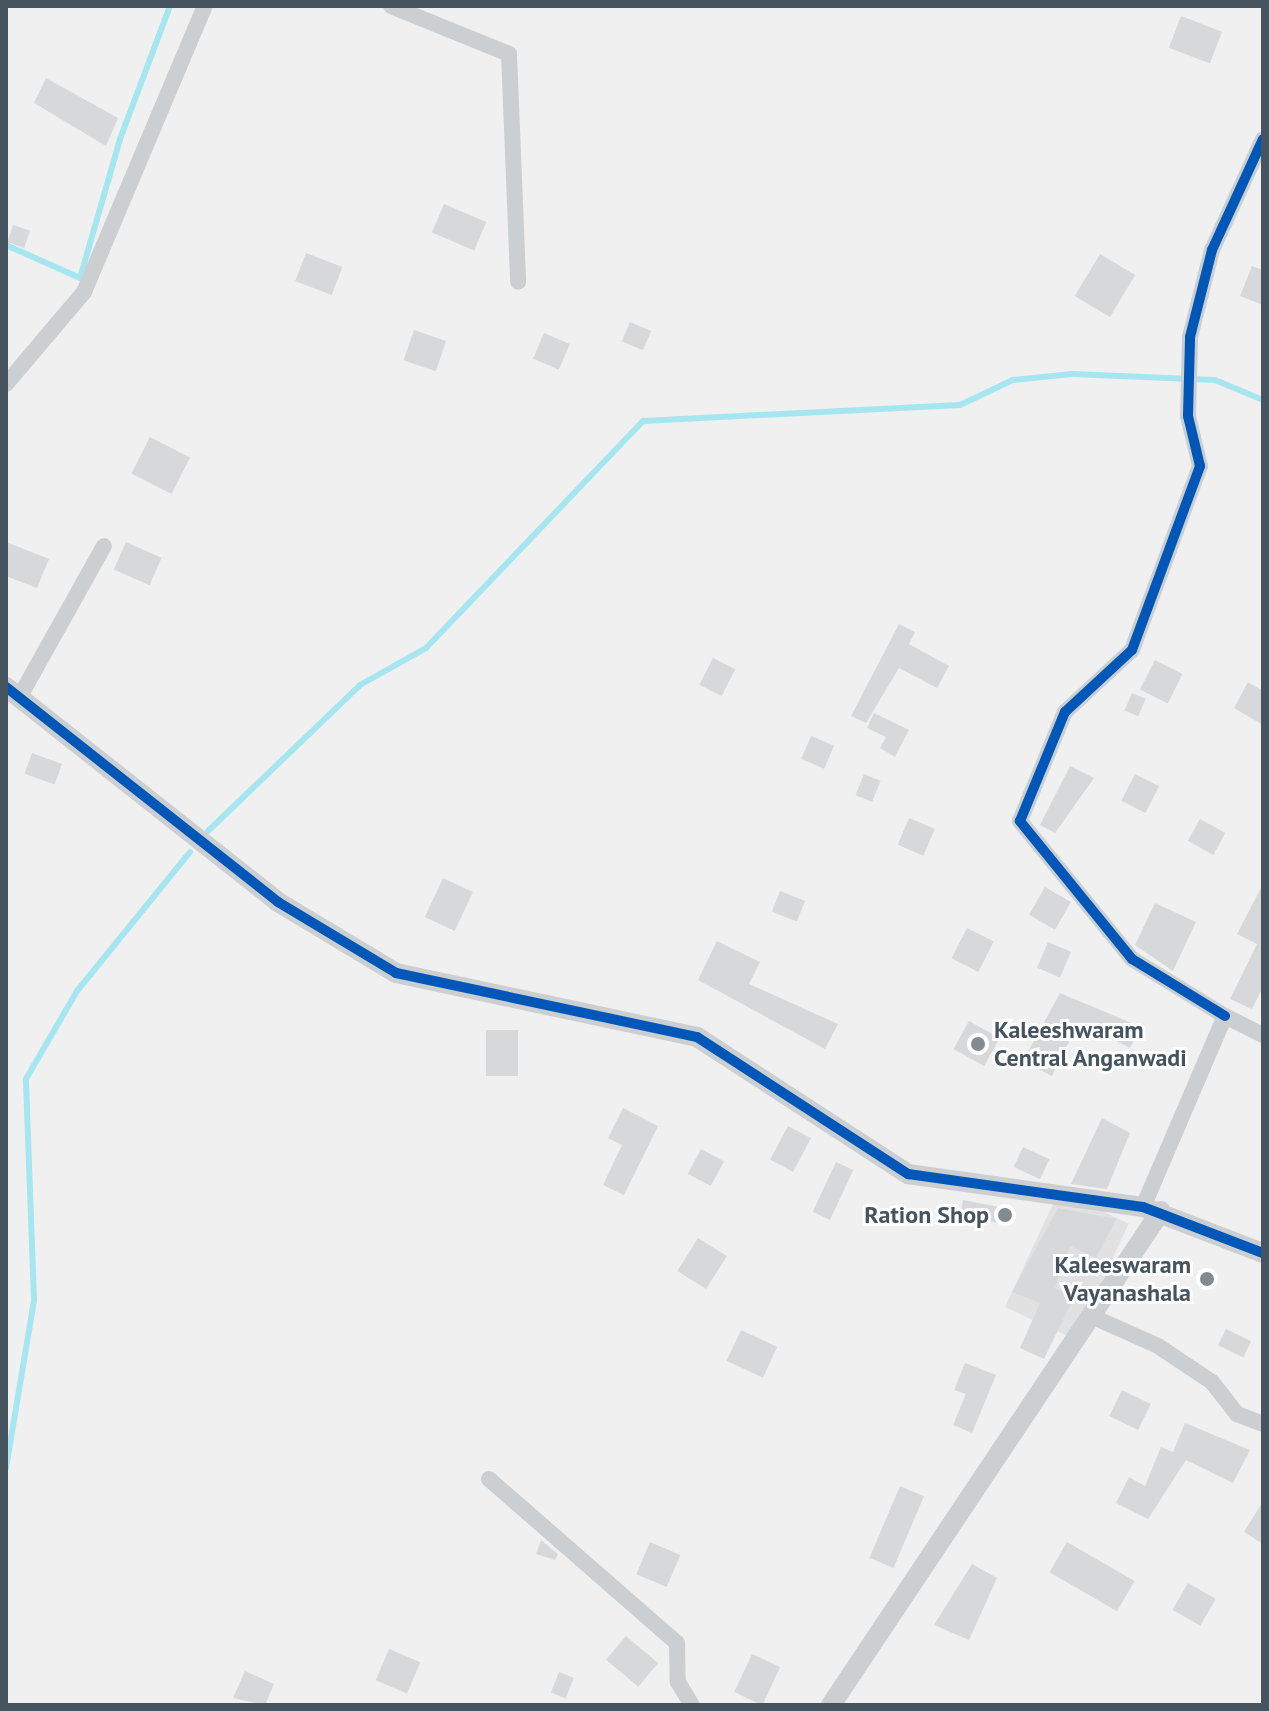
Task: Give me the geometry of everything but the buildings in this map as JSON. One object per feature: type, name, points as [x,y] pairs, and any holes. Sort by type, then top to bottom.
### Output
[{"type":"street","points":[[6,384],[84,292],[205,6]]},
{"type":"street","points":[[391,6],[509,54],[518,282]]},
{"type":"street","points":[[1263,139],[1212,250],[1190,337],[1188,416],[1200,466],[1132,650],[1065,712],[1020,821],[1132,959],[1225,1016],[1263,1035]]},
{"type":"street","points":[[104,546],[12,692],[278,902],[396,973],[697,1037],[908,1174],[1152,1209],[1263,1253]]},
{"type":"street","points":[[831,1705],[1091,1316],[1152,1209],[1225,1016]]},
{"type":"street","points":[[1091,1316],[1158,1346],[1212,1382],[1237,1414],[1263,1424]]},
{"type":"street","points":[[489,1479],[677,1643],[678,1682],[692,1705]]},
{"type":"shaded area","points":[[1059,1191],[1129,1224],[1075,1340],[1005,1307]]},
{"type":"waterway","points":[[6,245],[80,278],[120,139],[170,6]]},
{"type":"waterway","points":[[208,831],[360,685],[426,648],[643,421],[960,405],[1013,380],[1072,374],[1215,380],[1263,400]]},
{"type":"waterway","points":[[6,1468],[34,1300],[26,1079],[77,991],[190,852]]},
{"type":"cycle path","points":[[1225,1016],[1132,959],[1020,821],[1065,712],[1132,650],[1200,466],[1188,416],[1190,337],[1212,250],[1263,139]]},
{"type":"cycle path","points":[[6,687],[278,902],[396,973],[697,1037],[908,1174],[1143,1207],[1263,1253]]},
{"type":"place","name":"Kaleeshwaram Central Anganwadi","points":[[978,1044]]},
{"type":"place","name":"Ration Shop","points":[[1005,1215]]},
{"type":"place","name":"Kaleeswaram Vayanashala","points":[[1207,1279]]}]
